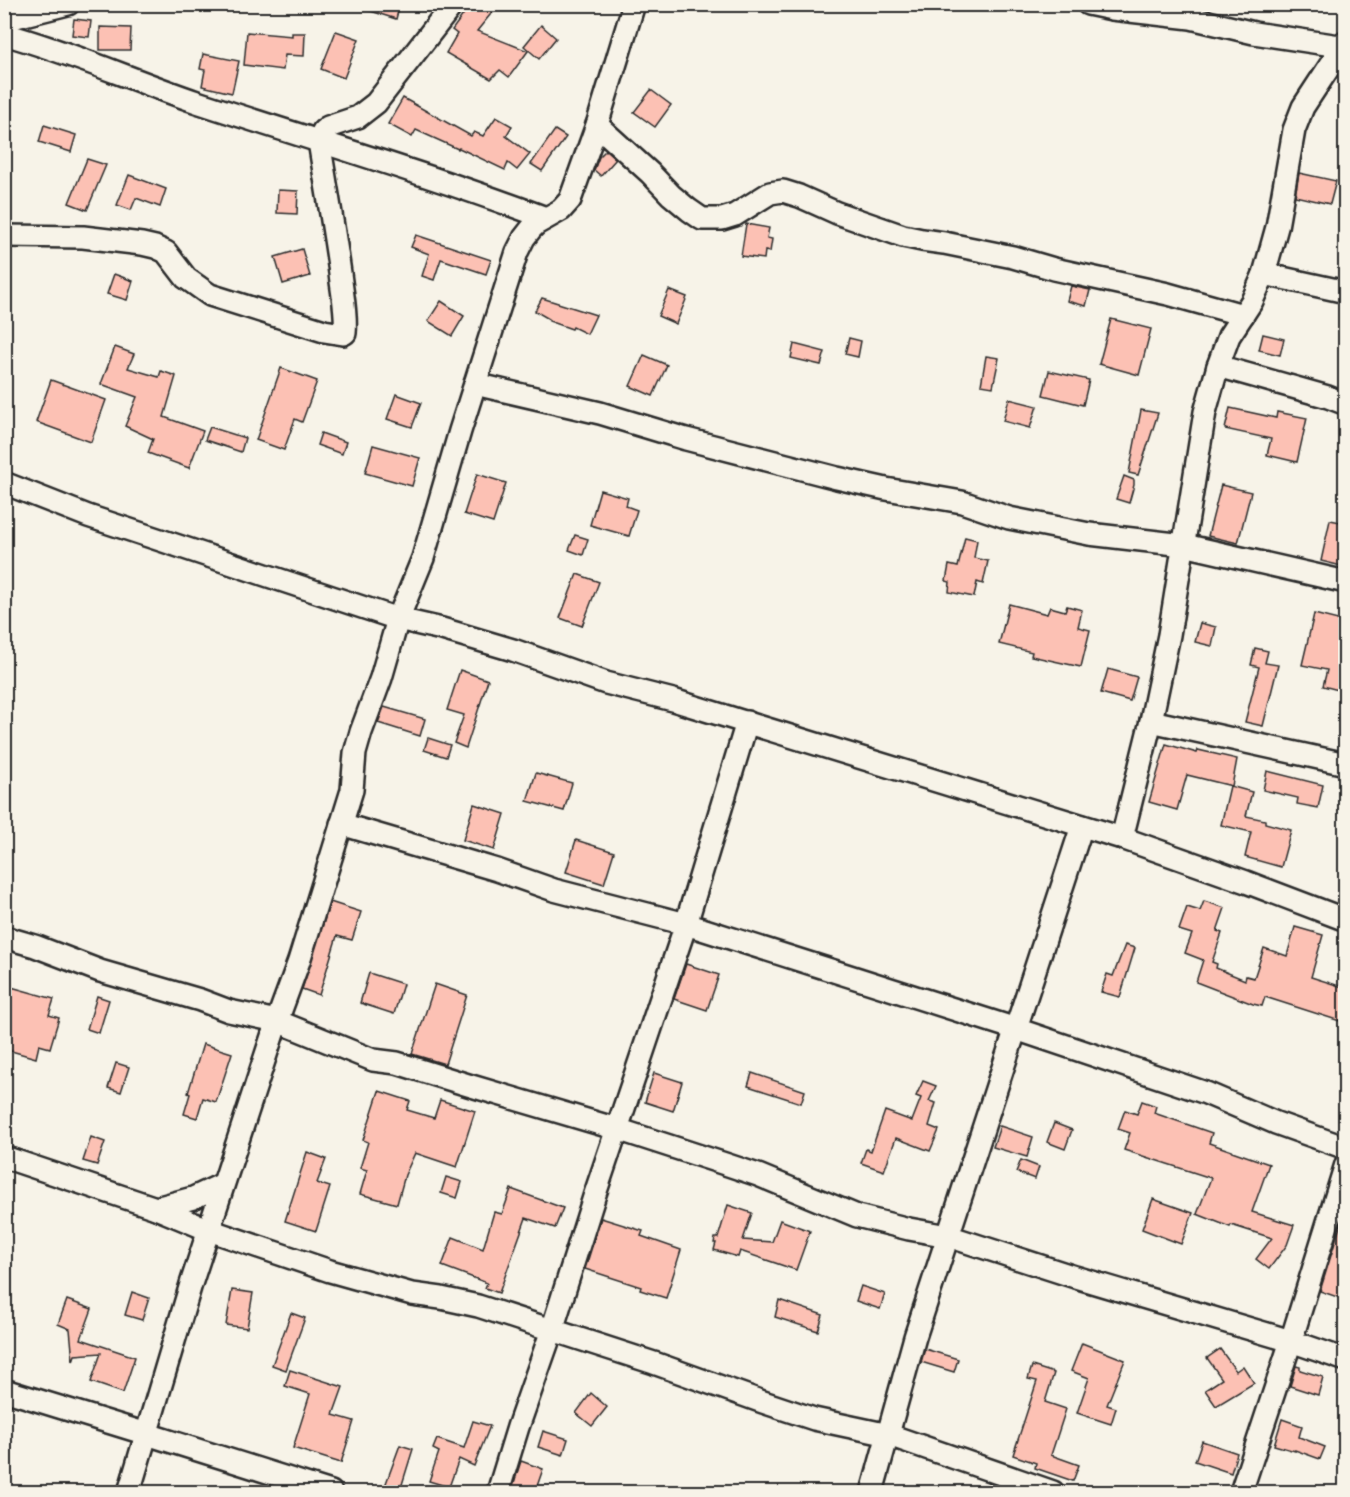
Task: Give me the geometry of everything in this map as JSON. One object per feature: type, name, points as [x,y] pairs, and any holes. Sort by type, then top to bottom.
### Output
[{"type":"street","points":[[4,20],[68,4]]},
{"type":"street","points":[[4,236],[83,237],[154,247],[166,252],[186,278],[210,295],[324,331],[345,333],[343,298],[319,141],[323,131],[328,127],[358,117],[376,103],[453,4]]},
{"type":"street","points":[[129,1492],[191,1284],[277,1021],[299,961],[352,790],[355,753],[381,678],[398,619],[423,558],[517,252],[531,229],[561,210],[570,200],[597,125],[634,4]]},
{"type":"street","points":[[1088,4],[1191,18],[1254,33],[1345,45],[1303,107],[1294,130],[1277,227],[1264,274],[1252,302],[1223,349],[1205,412],[1169,635],[1151,721],[1122,838]]},
{"type":"street","points":[[4,34],[41,44],[195,101],[501,201],[546,218]]},
{"type":"street","points":[[597,125],[671,195],[702,219],[722,219],[735,215],[770,193],[783,191],[799,195],[837,213],[903,236],[1013,257],[1054,269],[1168,294],[1243,315]]},
{"type":"street","points":[[1264,274],[1346,292]]},
{"type":"street","points":[[1218,366],[1346,404]]},
{"type":"street","points":[[475,384],[600,413],[696,442],[837,478],[962,502],[1009,518],[1089,534],[1184,545],[1346,582]]},
{"type":"street","points":[[4,483],[88,516],[398,619],[513,650],[606,683],[747,722],[1122,838],[1346,920]]},
{"type":"street","points":[[1151,721],[1346,764]]},
{"type":"street","points":[[498,1492],[686,924],[747,722]]},
{"type":"street","points":[[341,824],[497,870],[554,890],[686,924],[1016,1029],[1206,1093],[1276,1123],[1346,1148]]},
{"type":"street","points":[[872,1492],[915,1337],[1082,826]]},
{"type":"street","points":[[4,937],[100,971],[200,1000],[229,1011],[277,1021],[373,1060],[397,1063],[617,1129],[758,1175],[857,1216],[948,1236],[1346,1360]]},
{"type":"street","points":[[4,1157],[156,1208],[209,1230],[330,1271],[412,1294],[478,1306],[654,1363],[814,1419],[889,1435],[1053,1492]]},
{"type":"street","points":[[1241,1492],[1346,1164]]},
{"type":"street","points":[[156,1208],[193,1198],[224,1184]]},
{"type":"street","points":[[4,1390],[147,1434],[300,1488],[331,1492]]},
{"type":"building","points":[[359,4],[400,4],[396,19],[358,7]]},
{"type":"building","points":[[471,4],[499,4],[477,31],[528,51],[509,77],[500,70],[491,79],[446,53],[457,34],[452,30]]},
{"type":"building","points":[[74,19],[91,21],[89,37],[72,35]]},
{"type":"building","points":[[541,25],[556,38],[539,59],[524,46]]},
{"type":"building","points":[[100,27],[131,28],[130,50],[100,50]]},
{"type":"building","points":[[336,31],[359,39],[344,78],[321,69]]},
{"type":"building","points":[[247,32],[292,36],[292,33],[305,33],[304,56],[285,55],[283,70],[244,65]]},
{"type":"building","points":[[203,54],[239,61],[232,93],[202,86],[205,70],[200,69]]},
{"type":"building","points":[[651,90],[671,105],[655,127],[634,112]]},
{"type":"building","points":[[403,98],[471,136],[474,132],[483,136],[496,117],[512,126],[506,136],[530,154],[517,170],[508,163],[505,170],[416,130],[412,137],[388,124]]},
{"type":"building","points":[[44,125],[76,135],[71,152],[39,142]]},
{"type":"building","points":[[555,130],[566,137],[542,171],[531,164]]},
{"type":"building","points":[[606,150],[616,159],[601,176],[594,170],[599,157]]},
{"type":"building","points":[[87,159],[106,165],[87,210],[69,203]]},
{"type":"building","points":[[1299,173],[1336,181],[1330,204],[1295,196]]},
{"type":"building","points":[[129,175],[166,189],[160,207],[136,198],[131,210],[117,205]]},
{"type":"building","points":[[278,190],[298,191],[297,214],[277,213]]},
{"type":"building","points":[[746,224],[769,228],[767,238],[772,239],[770,252],[765,251],[764,259],[741,256]]},
{"type":"building","points":[[416,235],[491,260],[486,274],[441,259],[434,280],[422,276],[429,254],[411,247]]},
{"type":"building","points":[[302,249],[310,276],[283,284],[275,257]]},
{"type":"building","points":[[114,274],[133,281],[127,300],[107,294]]},
{"type":"building","points":[[1071,286],[1090,290],[1086,306],[1067,301]]},
{"type":"building","points":[[669,290],[687,297],[676,324],[658,316]]},
{"type":"building","points":[[542,298],[596,315],[587,334],[573,327],[572,329],[549,321],[535,311]]},
{"type":"building","points":[[441,301],[464,316],[452,336],[428,321]]},
{"type":"building","points":[[1111,319],[1151,329],[1139,375],[1099,364]]},
{"type":"building","points":[[1263,334],[1284,339],[1280,355],[1259,350]]},
{"type":"building","points":[[849,338],[861,341],[858,357],[845,354]]},
{"type":"building","points":[[794,344],[825,352],[821,365],[791,358]]},
{"type":"building","points":[[115,347],[134,354],[128,368],[159,377],[161,371],[176,376],[164,417],[203,431],[189,468],[148,453],[153,439],[125,426],[137,397],[101,384]]},
{"type":"building","points":[[644,355],[667,365],[653,396],[630,386]]},
{"type":"building","points":[[986,356],[999,358],[993,387],[981,385]]},
{"type":"building","points":[[281,368],[317,381],[302,422],[295,419],[284,450],[256,440]]},
{"type":"building","points":[[1049,371],[1089,380],[1083,405],[1043,395]]},
{"type":"building","points":[[51,380],[106,400],[91,442],[36,422]]},
{"type":"building","points":[[396,394],[421,403],[412,427],[387,419]]},
{"type":"building","points":[[1009,399],[1037,406],[1030,428],[1003,421]]},
{"type":"building","points":[[1230,408],[1276,418],[1277,412],[1307,418],[1297,462],[1267,455],[1271,439],[1225,429]]},
{"type":"building","points":[[1141,410],[1158,413],[1138,475],[1129,473]]},
{"type":"building","points":[[210,427],[245,438],[241,452],[205,440]]},
{"type":"building","points":[[321,433],[346,442],[342,454],[317,445]]},
{"type":"building","points":[[373,445],[420,458],[412,486],[365,473]]},
{"type":"building","points":[[477,474],[506,483],[493,523],[464,514]]},
{"type":"building","points":[[1124,476],[1134,480],[1129,503],[1116,499]]},
{"type":"building","points":[[1221,485],[1251,492],[1238,543],[1208,536]]},
{"type":"building","points":[[600,490],[628,498],[626,506],[637,510],[629,536],[590,525]]},
{"type":"building","points":[[1330,520],[1346,523],[1346,567],[1321,561]]},
{"type":"building","points":[[575,535],[588,539],[583,555],[569,550]]},
{"type":"building","points":[[965,537],[977,540],[974,558],[988,561],[983,584],[977,582],[974,597],[949,592],[950,582],[946,581],[949,565],[958,567]]},
{"type":"building","points":[[577,574],[599,582],[582,626],[560,618]]},
{"type":"building","points":[[1009,604],[1047,614],[1050,607],[1065,611],[1067,606],[1082,610],[1078,627],[1090,630],[1081,667],[1031,656],[1032,652],[999,644]]},
{"type":"building","points":[[1314,614],[1346,622],[1346,692],[1323,686],[1327,670],[1302,665]]},
{"type":"building","points":[[1200,623],[1216,627],[1212,646],[1195,642]]},
{"type":"building","points":[[1255,648],[1268,651],[1265,663],[1278,665],[1263,726],[1245,722],[1259,667],[1251,665]]},
{"type":"building","points":[[1108,669],[1137,677],[1130,701],[1101,693]]},
{"type":"building","points":[[460,670],[488,680],[466,748],[454,743],[464,715],[447,710]]},
{"type":"building","points":[[384,707],[425,719],[420,736],[378,723]]},
{"type":"building","points":[[428,738],[450,745],[446,757],[424,750]]},
{"type":"building","points":[[1166,744],[1197,753],[1198,750],[1237,759],[1232,786],[1187,775],[1177,810],[1149,802]]},
{"type":"building","points":[[1267,771],[1323,785],[1318,808],[1297,804],[1298,798],[1263,790]]},
{"type":"building","points":[[536,773],[572,783],[564,811],[527,801]]},
{"type":"building","points":[[1230,786],[1252,792],[1246,816],[1265,820],[1265,823],[1291,830],[1281,867],[1245,857],[1251,832],[1221,825]]},
{"type":"building","points":[[474,804],[505,814],[494,850],[463,840]]},
{"type":"building","points":[[576,840],[614,852],[604,884],[566,872]]},
{"type":"building","points":[[1204,901],[1225,908],[1217,931],[1222,933],[1212,962],[1217,964],[1216,968],[1245,980],[1246,976],[1254,978],[1264,948],[1287,956],[1295,927],[1323,935],[1311,977],[1346,988],[1346,1023],[1265,997],[1262,1006],[1253,1004],[1196,982],[1203,960],[1185,953],[1192,934],[1179,930],[1187,907],[1200,911]]},
{"type":"building","points":[[330,902],[361,912],[352,940],[337,936],[319,995],[302,989]]},
{"type":"building","points":[[1125,945],[1135,948],[1120,997],[1101,992],[1107,974],[1113,976]]},
{"type":"building","points":[[686,964],[719,975],[707,1010],[674,999]]},
{"type":"building","points":[[369,973],[403,984],[394,1014],[360,1003]]},
{"type":"building","points":[[435,984],[467,995],[445,1064],[412,1054]]},
{"type":"building","points":[[4,985],[54,999],[49,1015],[59,1018],[50,1048],[39,1045],[36,1058],[4,1049]]},
{"type":"building","points":[[97,996],[109,1000],[99,1033],[87,1029]]},
{"type":"building","points":[[203,1044],[232,1053],[216,1102],[203,1098],[197,1118],[184,1114]]},
{"type":"building","points":[[116,1063],[129,1067],[121,1092],[108,1088]]},
{"type":"building","points":[[654,1073],[682,1082],[673,1111],[645,1102]]},
{"type":"building","points":[[752,1073],[805,1091],[801,1103],[748,1086]]},
{"type":"building","points":[[923,1081],[936,1086],[929,1101],[936,1103],[929,1126],[939,1130],[930,1151],[896,1138],[884,1171],[861,1163],[866,1149],[871,1151],[885,1111],[912,1121],[921,1098],[916,1096]]},
{"type":"building","points":[[379,1091],[410,1101],[407,1110],[434,1118],[440,1100],[475,1111],[457,1167],[415,1153],[405,1175],[397,1204],[360,1194],[367,1170],[360,1168],[368,1142],[363,1140]]},
{"type":"building","points":[[1142,1101],[1156,1106],[1154,1113],[1212,1133],[1209,1143],[1269,1164],[1252,1212],[1294,1225],[1287,1245],[1269,1269],[1256,1259],[1272,1238],[1231,1225],[1230,1227],[1197,1214],[1211,1178],[1124,1150],[1130,1133],[1118,1129],[1125,1110],[1137,1114]]},
{"type":"building","points":[[1054,1123],[1072,1130],[1065,1149],[1047,1142]]},
{"type":"building","points":[[1000,1126],[1033,1137],[1027,1157],[993,1147]]},
{"type":"building","points":[[91,1137],[105,1142],[97,1165],[83,1161]]},
{"type":"building","points":[[307,1152],[326,1159],[317,1183],[330,1187],[316,1231],[285,1221]]},
{"type":"building","points":[[1021,1160],[1039,1167],[1035,1179],[1016,1172]]},
{"type":"building","points":[[446,1177],[462,1182],[457,1198],[441,1193]]},
{"type":"building","points":[[511,1189],[563,1208],[555,1228],[526,1218],[499,1293],[485,1288],[487,1283],[442,1266],[453,1237],[483,1249],[494,1212],[502,1214]]},
{"type":"building","points":[[1153,1199],[1193,1213],[1181,1244],[1142,1229]]},
{"type":"building","points":[[728,1205],[752,1213],[743,1240],[772,1242],[780,1220],[810,1231],[796,1270],[740,1251],[738,1257],[714,1250],[715,1238],[718,1238]]},
{"type":"building","points":[[601,1218],[643,1231],[641,1236],[681,1250],[666,1298],[640,1290],[641,1287],[585,1269]]},
{"type":"building","points":[[1342,1220],[1346,1221],[1346,1300],[1320,1291]]},
{"type":"building","points":[[861,1286],[885,1294],[880,1309],[856,1301]]},
{"type":"building","points":[[232,1290],[253,1293],[247,1328],[226,1325]]},
{"type":"building","points":[[132,1292],[149,1298],[142,1320],[125,1315]]},
{"type":"building","points":[[67,1300],[92,1309],[81,1339],[135,1357],[123,1393],[91,1382],[101,1353],[75,1355],[73,1361],[70,1329],[58,1324]]},
{"type":"building","points":[[779,1300],[823,1315],[818,1331],[775,1317]]},
{"type":"building","points":[[291,1313],[305,1318],[286,1370],[272,1365]]},
{"type":"building","points":[[1082,1343],[1125,1360],[1107,1405],[1116,1408],[1111,1424],[1077,1413],[1089,1378],[1071,1371]]},
{"type":"building","points":[[925,1349],[958,1359],[954,1372],[921,1362]]},
{"type":"building","points":[[1220,1349],[1236,1371],[1243,1366],[1254,1383],[1216,1406],[1205,1390],[1222,1379],[1207,1358]]},
{"type":"building","points":[[1032,1366],[1054,1373],[1045,1402],[1066,1409],[1051,1455],[1079,1465],[1073,1481],[1035,1468],[1036,1463],[1013,1455],[1037,1381],[1028,1379]]},
{"type":"building","points":[[1296,1366],[1300,1367],[1300,1370],[1323,1377],[1318,1395],[1290,1386]]},
{"type":"building","points":[[290,1370],[343,1387],[333,1415],[354,1421],[341,1463],[293,1448],[310,1394],[285,1386]]},
{"type":"building","points":[[591,1393],[607,1407],[592,1426],[576,1413]]},
{"type":"building","points":[[1282,1419],[1302,1426],[1299,1437],[1325,1447],[1320,1459],[1274,1445]]},
{"type":"building","points":[[473,1421],[490,1426],[474,1466],[459,1459],[449,1487],[429,1481],[439,1452],[433,1449],[437,1439],[464,1448]]},
{"type":"building","points":[[543,1431],[568,1439],[563,1455],[538,1447]]},
{"type":"building","points":[[1202,1441],[1237,1453],[1231,1473],[1195,1461]]},
{"type":"building","points":[[400,1445],[413,1449],[400,1491],[385,1486]]},
{"type":"building","points":[[521,1461],[543,1469],[535,1492],[511,1492]]}]
